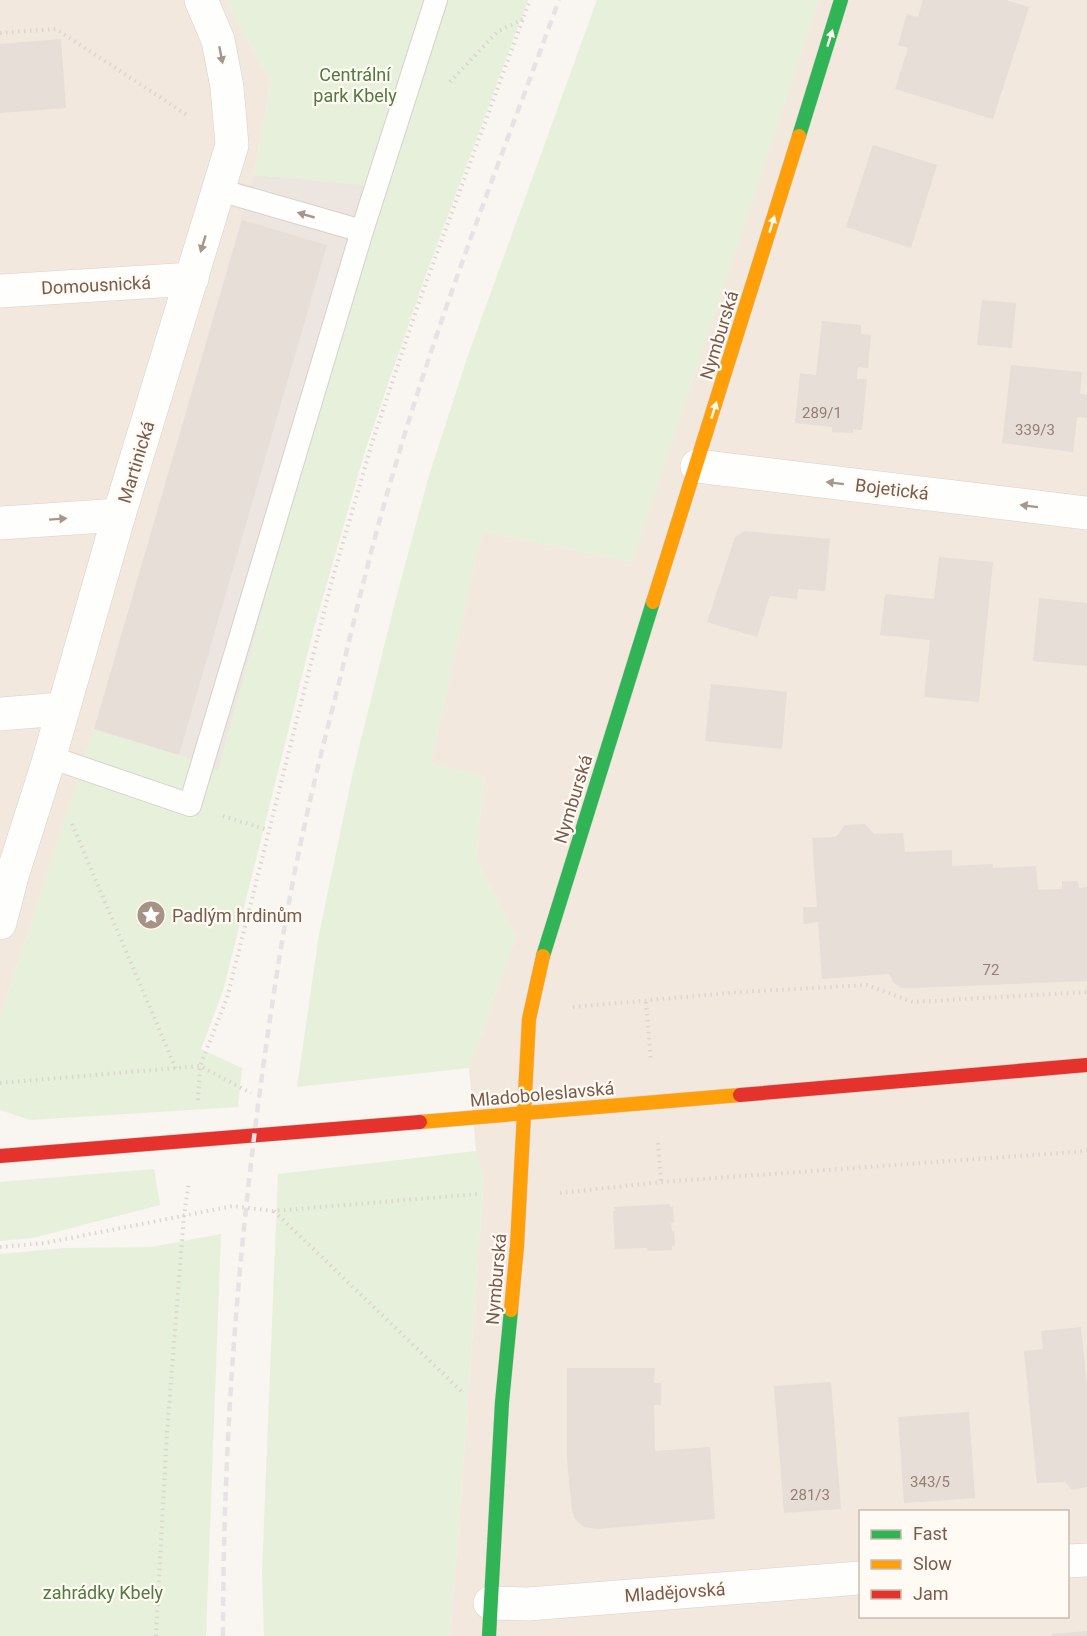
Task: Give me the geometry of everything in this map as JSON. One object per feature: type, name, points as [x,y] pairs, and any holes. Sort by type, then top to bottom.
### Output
[{"type":"street","name":"Martinická","points":[[0,923],[119,515],[232,145],[227,87],[218,40],[201,0]]},
{"type":"street","name":"Nymburská","points":[[489,1636],[502,1402],[520,1192],[529,1019],[538,972],[842,0]]},
{"type":"street","name":"Domousnická","points":[[0,291],[192,279]]},
{"type":"street","name":"Bojetická","points":[[697,466],[1087,513]]},
{"type":"street","points":[[0,523],[119,515]]},
{"type":"street","points":[[0,714],[62,709]]},
{"type":"street","name":"Mladoboleslavská","points":[[0,1156],[525,1114],[1087,1065]]},
{"type":"street","points":[[1069,1561],[1087,1560]]},
{"type":"street","name":"Mladějovská","points":[[490,1604],[528,1604],[859,1578]]},
{"type":"lane","points":[[48,762],[190,805],[362,231],[436,0]]},
{"type":"lane","points":[[219,190],[362,231]]},
{"type":"path","points":[[156,1636],[167,1432],[184,1215],[195,1141],[200,1066],[227,998],[331,584],[372,442],[419,302],[530,0]]},
{"type":"path","points":[[0,33],[56,28],[232,145]]},
{"type":"path","points":[[48,762],[176,1069]]},
{"type":"path","points":[[218,814],[268,830]]},
{"type":"path","points":[[563,1008],[740,992],[867,985],[913,1002],[1087,992]]},
{"type":"path","points":[[646,1002],[652,1071]]},
{"type":"path","points":[[0,1083],[200,1066],[260,1098]]},
{"type":"path","points":[[658,1138],[661,1182]]},
{"type":"path","points":[[0,1247],[45,1243],[233,1206],[273,1211],[470,1194],[520,1192],[555,1194],[661,1182],[1087,1151]]},
{"type":"path","points":[[273,1211],[467,1397],[502,1402]]},
{"type":"shaded area","points":[[0,0],[225,0],[271,82],[254,175],[242,220],[94,729],[0,1018]]},
{"type":"shaded area","points":[[819,0],[1087,0],[1087,1636],[449,1636],[484,1177],[476,1151],[469,1068],[516,937],[476,858],[484,777],[431,763],[482,532],[632,562]]},
{"type":"shaded area","points":[[254,175],[379,186],[218,771],[179,755],[94,729]]},
{"type":"green space","name":"Centrální park Kbely","points":[[225,0],[528,0],[424,280],[366,448],[314,628],[223,991],[201,1049],[242,1068],[238,1107],[30,1120],[0,1110],[0,1018],[94,729],[179,755],[218,770],[379,187],[254,175],[271,82]]},
{"type":"green space","points":[[597,0],[819,0],[632,562],[482,532],[431,763],[484,777],[476,858],[516,937],[469,1068],[297,1087],[319,934],[353,772],[428,479],[467,358]]},
{"type":"green space","points":[[476,1151],[484,1177],[449,1636],[264,1636],[262,1572],[278,1174]]},
{"type":"green space","points":[[154,1169],[160,1205],[33,1238],[0,1241],[0,1182]]},
{"type":"green space","name":"zahrádky Kbely","points":[[221,1234],[206,1636],[0,1636],[0,1254],[64,1248],[151,1247]]},
{"type":"building","points":[[923,0],[1006,0],[1029,7],[993,119],[895,89],[908,48],[898,45],[907,14],[918,17]]},
{"type":"building","points":[[61,39],[66,108],[0,113],[0,44]]},
{"type":"building","points":[[873,145],[937,165],[911,248],[846,227]]},
{"type":"building","points":[[242,220],[327,245],[179,755],[94,729]]},
{"type":"building","points":[[982,300],[1016,303],[1012,348],[977,345]]},
{"type":"building","points":[[822,321],[861,325],[861,334],[871,335],[868,368],[858,367],[857,379],[867,379],[862,430],[853,429],[853,433],[832,432],[832,427],[795,423],[800,373],[816,375]]},
{"type":"building","points":[[1011,365],[1082,372],[1080,394],[1087,395],[1087,418],[1077,417],[1073,452],[1002,443]]},
{"type":"building","points":[[744,531],[830,539],[825,591],[798,589],[797,599],[770,596],[757,637],[707,622],[735,537]]},
{"type":"building","points":[[939,557],[993,562],[979,702],[924,697],[930,640],[880,635],[885,594],[934,599]]},
{"type":"building","points":[[1039,598],[1087,603],[1087,666],[1033,661]]},
{"type":"building","points":[[711,684],[787,692],[782,749],[705,741]]},
{"type":"building","points":[[865,824],[874,834],[903,833],[905,852],[952,850],[952,866],[993,864],[993,868],[1036,866],[1038,890],[1062,889],[1062,881],[1078,881],[1079,888],[1087,887],[1087,981],[901,988],[894,983],[889,974],[822,979],[818,922],[804,924],[803,907],[817,907],[812,838],[836,837],[845,825]]},
{"type":"building","points":[[670,1204],[670,1207],[673,1206],[674,1222],[671,1223],[675,1246],[672,1246],[672,1250],[615,1249],[614,1207]]},
{"type":"building","points":[[1081,1327],[1087,1387],[1087,1487],[1072,1490],[1065,1482],[1037,1483],[1024,1351],[1043,1349],[1041,1331]]},
{"type":"building","points":[[567,1368],[655,1368],[654,1383],[661,1383],[661,1405],[654,1405],[655,1451],[710,1447],[715,1519],[597,1529],[584,1527],[575,1519],[572,1511],[567,1459]]},
{"type":"building","points":[[831,1382],[841,1509],[784,1513],[774,1386]]},
{"type":"building","points":[[969,1412],[975,1498],[904,1503],[898,1417]]},
{"type":"building","points":[[1087,1631],[1087,1636],[1052,1636],[1051,1634]]},
{"type":"railway","points":[[223,1636],[227,1459],[239,1282],[258,1105],[284,930],[296,868],[316,775],[386,496],[431,351],[559,0]]},
{"type":"traffic: fast","points":[[799,136],[841,0]]},
{"type":"traffic: fast","points":[[543,956],[653,602]]},
{"type":"traffic: fast","points":[[489,1636],[502,1402],[511,1310]]},
{"type":"traffic: slow","points":[[653,602],[799,136]]},
{"type":"traffic: slow","points":[[511,1310],[517,1246],[529,1019],[543,956]]},
{"type":"traffic: slow","points":[[420,1122],[740,1095]]},
{"type":"traffic: jam","points":[[740,1095],[1087,1065]]},
{"type":"traffic: jam","points":[[0,1156],[420,1122]]},
{"type":"place","name":"Padlým hrdinům","points":[[151,915]]}]
